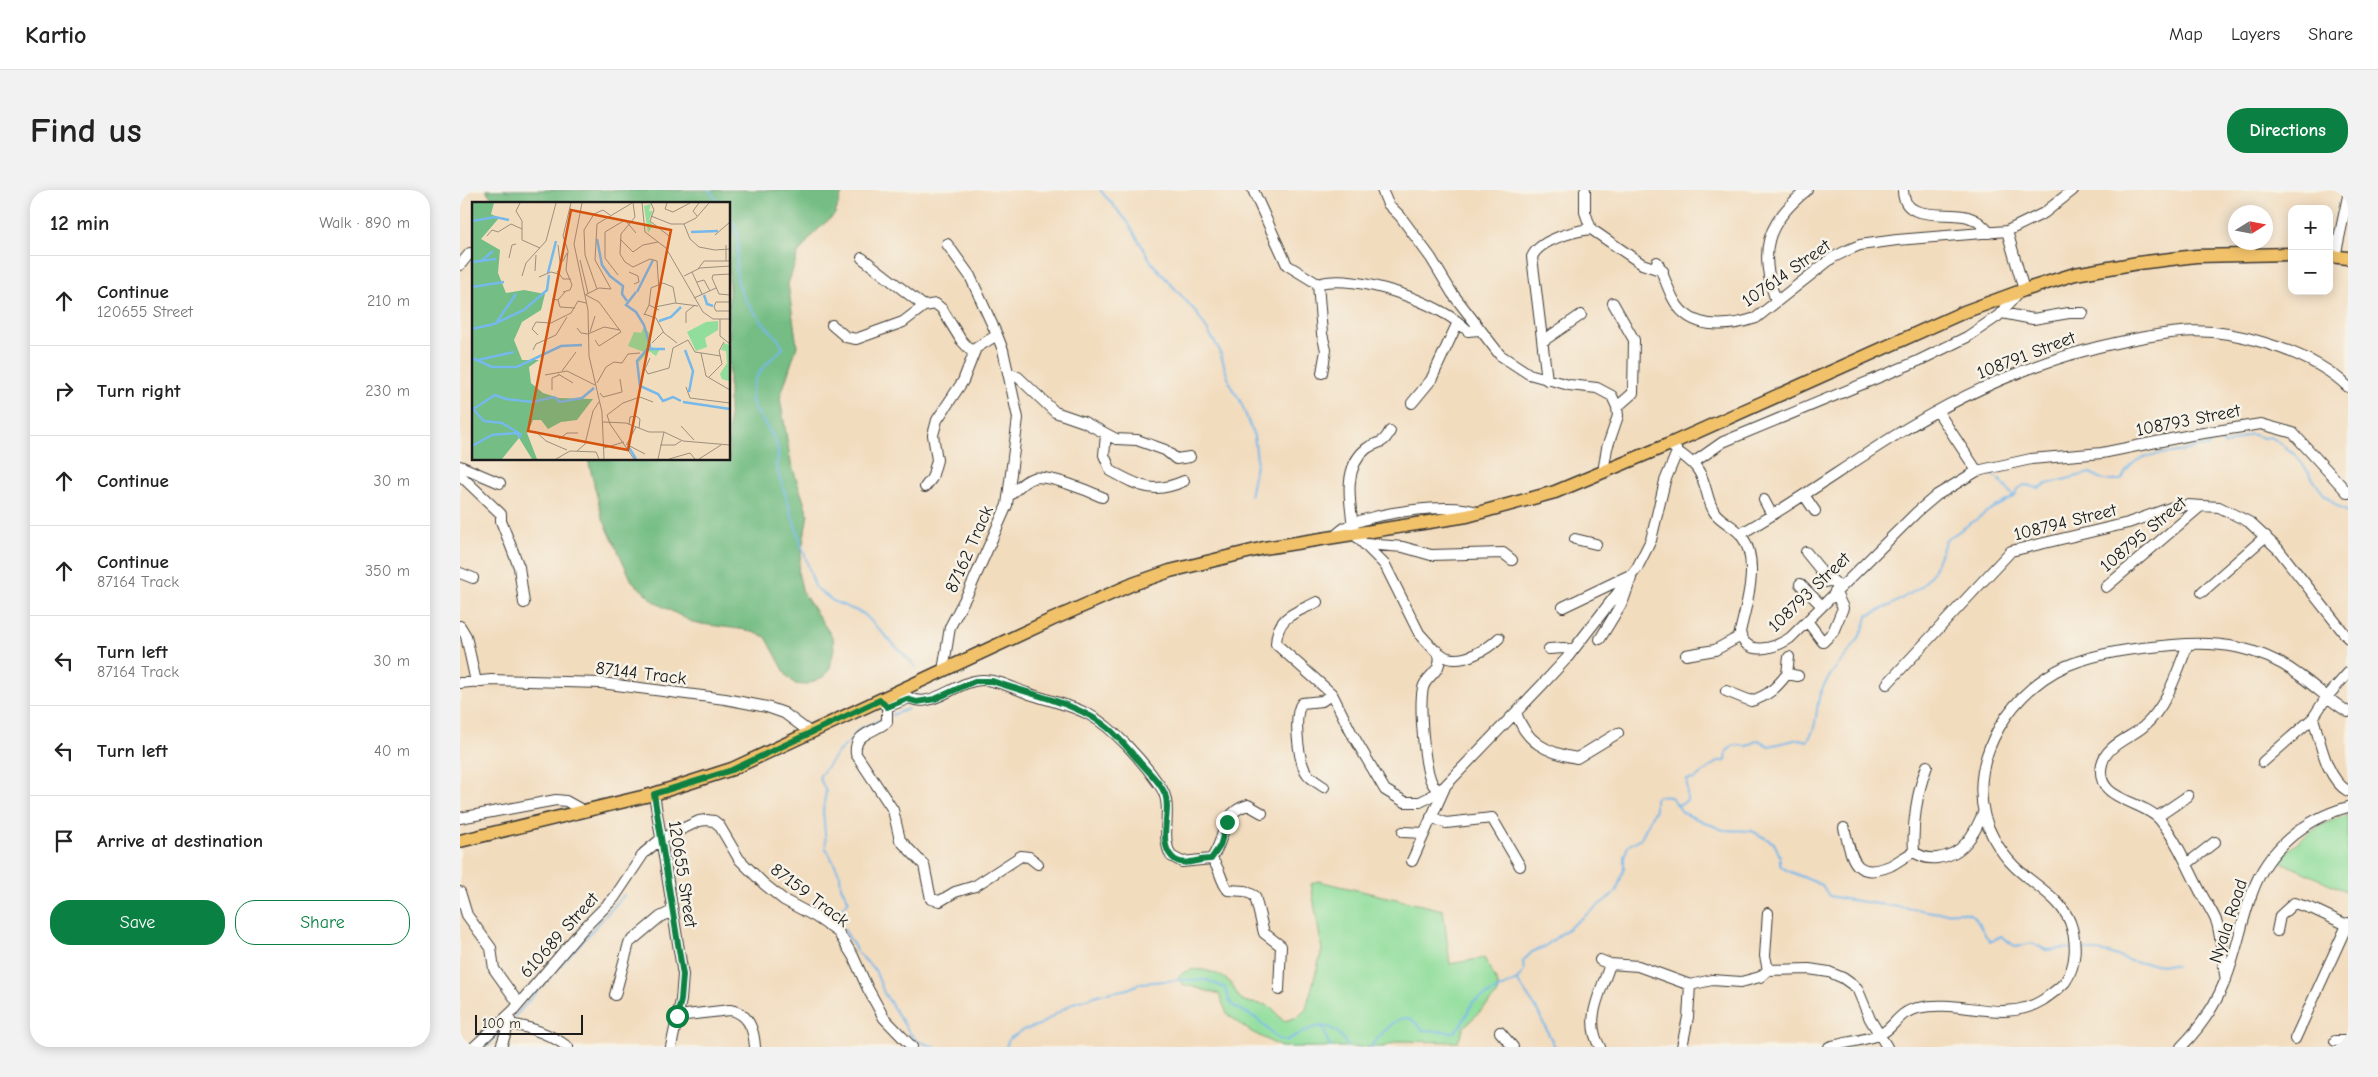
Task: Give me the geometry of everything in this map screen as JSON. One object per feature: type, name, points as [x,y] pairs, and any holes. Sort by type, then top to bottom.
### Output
[{"type":"main road","points":[[460,841],[654,794],[732,770],[811,733],[884,704],[943,671],[1103,597],[1170,571],[1222,557],[1334,537],[1354,529],[1479,513],[1555,492],[1604,472],[1673,448],[1964,312],[2022,291],[2075,274],[2138,263],[2196,256],[2288,254]]},
{"type":"main road","points":[[2333,257],[2348,258]]},
{"type":"street","points":[[1253,190],[1287,264],[1318,284]]},
{"type":"street","points":[[1382,190],[1388,204],[1400,216],[1431,258],[1452,293],[1479,330],[1500,354],[1529,374],[1547,380],[1597,388],[1612,396],[1617,407],[1617,423],[1607,448],[1604,472]]},
{"type":"street","points":[[1547,380],[1532,262],[1533,254],[1551,242],[1572,232],[1591,229],[1585,212],[1585,190]]},
{"type":"street","points":[[1903,190],[1905,203],[1912,211],[1969,218],[1980,222],[1990,233]]},
{"type":"street","name":"107614 Street","points":[[1591,229],[1642,264],[1660,266],[1671,292],[1685,314],[1707,323],[1731,324],[1756,318],[1832,258],[1860,245],[2006,231],[2044,213],[2073,190]]},
{"type":"street","points":[[1776,301],[1769,281],[1766,252],[1769,237],[1776,220],[1803,192]]},
{"type":"street","points":[[2333,253],[2348,196]]},
{"type":"street","points":[[1693,463],[1723,442],[1918,361],[1984,328],[2002,313],[2022,291],[2006,231]]},
{"type":"street","name":"87162 Track","points":[[943,671],[950,627],[969,591],[1002,519],[1008,497],[1010,468],[1018,418],[1008,372],[997,335],[970,276],[947,244]]},
{"type":"street","points":[[460,265],[470,253]]},
{"type":"street","points":[[862,258],[924,306]]},
{"type":"street","points":[[1318,284],[1327,281],[1366,284],[1438,309],[1468,331],[1479,330]]},
{"type":"street","points":[[1318,284],[1322,334],[1326,350],[1322,373]]},
{"type":"street","points":[[1613,303],[1634,340],[1633,393],[1617,407]]},
{"type":"street","points":[[832,325],[846,337],[856,339],[903,322],[924,306],[939,306],[960,340],[973,353]]},
{"type":"street","points":[[2002,313],[2033,319],[2069,313],[2083,314]]},
{"type":"street","points":[[1543,341],[1582,315]]},
{"type":"street","points":[[1412,404],[1431,380],[1458,322]]},
{"type":"street","name":"108791 Street","points":[[1740,534],[1891,438],[2000,380],[2060,358],[2148,336],[2190,331],[2228,332],[2280,347],[2324,368],[2348,387]]},
{"type":"street","points":[[925,487],[932,478],[937,460],[933,435],[937,420],[963,381],[973,353],[979,345],[997,335]]},
{"type":"street","points":[[1008,372],[1020,378],[1055,412],[1084,422],[1106,435],[1120,440],[1137,440],[1166,450],[1176,459],[1190,457]]},
{"type":"street","points":[[1938,412],[1977,471]]},
{"type":"street","name":"108793 Street","points":[[1673,448],[1693,463],[1701,475],[1713,509],[1722,520],[1740,534],[1749,554],[1750,587],[1741,636],[1753,648],[1771,647],[1790,638],[1837,589],[1917,512],[1937,495],[1977,471],[2014,462],[2102,453],[2190,435],[2261,424],[2294,433],[2348,493]]},
{"type":"street","points":[[1390,432],[1383,442],[1363,452],[1351,470],[1349,480],[1354,529],[1385,565],[1419,633],[1435,649],[1448,658],[1464,658],[1491,646],[1499,638]]},
{"type":"street","points":[[1106,435],[1104,455],[1111,471],[1146,488],[1161,490],[1184,482]]},
{"type":"street","points":[[1317,602],[1287,616],[1279,632],[1276,644],[1332,694],[1377,778],[1391,795],[1412,803],[1428,798],[1442,788],[1516,712],[1572,650],[1642,561],[1651,540],[1673,448]]},
{"type":"street","points":[[460,466],[500,483]]},
{"type":"street","points":[[460,475],[501,514],[501,521],[519,567],[524,603]]},
{"type":"street","points":[[1008,497],[1022,484],[1036,477],[1087,490],[1102,497]]},
{"type":"street","points":[[1804,495],[1815,511]]},
{"type":"street","points":[[1764,500],[1772,515]]},
{"type":"street","name":"108794 Street","points":[[1887,684],[2010,551],[2128,524],[2172,507],[2187,505],[2220,507],[2248,522],[2266,536],[2348,638]]},
{"type":"street","name":"108795 Street","points":[[2106,587],[2201,506]]},
{"type":"street","points":[[2202,592],[2266,536]]},
{"type":"street","points":[[1575,539],[1596,544]]},
{"type":"street","points":[[1366,544],[1403,548],[1431,555],[1503,553],[1512,560]]},
{"type":"street","points":[[1806,552],[1819,568],[1825,582],[1832,580],[1844,608],[1834,632],[1823,642],[1807,621]]},
{"type":"street","points":[[460,573],[473,578]]},
{"type":"street","points":[[1563,607],[1631,575]]},
{"type":"street","points":[[1600,639],[1623,601],[1631,575]]},
{"type":"street","points":[[1800,584],[1822,606]]},
{"type":"street","points":[[460,626],[466,636],[465,683]]},
{"type":"street","points":[[1686,656],[1715,650],[1741,636]]},
{"type":"street","points":[[2188,644],[2172,685],[2158,710],[2142,728],[2109,752],[2102,765],[2103,780],[2112,793],[2157,816],[2188,863],[2217,923],[2226,980]]},
{"type":"street","points":[[1829,1047],[1881,1034],[1902,1014],[1921,1007],[1936,1005],[1978,1010],[2020,1010],[2039,1002],[2059,989],[2072,970],[2075,946],[2070,922],[2064,912],[2013,865],[1995,841],[1983,813],[1980,794],[1982,777],[1996,733],[2013,708],[2038,683],[2064,667],[2079,661],[2140,647],[2222,644],[2259,652],[2297,673],[2326,698],[2348,712]]},
{"type":"street","points":[[1549,649],[1564,648],[1572,650]]},
{"type":"street","points":[[1435,649],[1439,655],[1440,662],[1423,689],[1422,722],[1428,774],[1442,788]]},
{"type":"street","points":[[1726,691],[1751,701],[1763,697],[1793,675],[1789,657]]},
{"type":"street","points":[[2263,762],[2313,718],[2326,698],[2348,673]]},
{"type":"street","points":[[903,695],[917,702],[935,699],[969,682],[992,681],[1086,713],[1109,728],[1160,786],[1167,803],[1166,839],[1170,856],[1182,862],[1211,859],[1220,846],[1230,816],[1235,810],[1248,805],[1262,813]]},
{"type":"street","name":"87144 Track","points":[[465,683],[601,683],[726,699],[767,707],[784,714],[811,733]]},
{"type":"street","points":[[1324,787],[1306,773],[1301,759],[1297,716],[1302,703],[1322,701],[1332,694]]},
{"type":"street","points":[[884,704],[886,723],[860,739],[856,747],[856,754],[893,810],[900,840],[924,866],[933,900],[940,902],[955,892],[975,886],[1021,856],[1029,857],[1038,864]]},
{"type":"street","points":[[1516,712],[1521,727],[1533,741],[1544,749],[1566,756],[1577,758],[1618,733]]},
{"type":"street","points":[[2313,718],[2333,775],[2341,787],[2348,791]]},
{"type":"street","points":[[1914,852],[1914,826],[1920,791],[1927,766]]},
{"type":"street","points":[[1412,860],[1442,788]]},
{"type":"street","name":"120655 Street","points":[[654,794],[683,975],[681,1000],[671,1047]]},
{"type":"street","points":[[2157,816],[2188,796]]},
{"type":"street","points":[[460,818],[556,800],[566,801],[584,811]]},
{"type":"street","name":"Nyala Road","points":[[2181,1047],[2207,1016],[2226,980],[2252,891],[2268,862],[2282,845],[2309,824],[2348,807]]},
{"type":"street","points":[[1844,828],[1853,860],[1856,866],[1862,869],[1888,866],[1914,852],[1930,858],[1956,853],[1969,840],[1983,813]]},
{"type":"street","points":[[1431,817],[1446,823],[1492,818],[1520,866]]},
{"type":"street","name":"87159 Track","points":[[661,839],[699,821],[714,821],[719,825],[739,859],[764,884],[784,900],[816,917],[838,932],[853,956],[884,1018],[912,1047]]},
{"type":"street","points":[[1402,832],[1424,833]]},
{"type":"street","name":"610689 Street","points":[[474,1047],[516,1008],[581,931],[614,898],[644,853],[661,839]]},
{"type":"street","points":[[2188,863],[2215,842]]},
{"type":"street","points":[[1211,859],[1228,890],[1245,891],[1255,896],[1264,933],[1281,946],[1279,990]]},
{"type":"street","points":[[460,892],[469,919],[491,948],[494,969],[516,1008],[501,1047]]},
{"type":"street","points":[[2277,931],[2280,916],[2294,903],[2348,924],[2295,1039]]},
{"type":"street","points":[[615,995],[629,943],[660,917],[672,911]]},
{"type":"street","points":[[1768,913],[1766,956],[1768,970]]},
{"type":"street","points":[[1600,960],[1610,964],[1638,966],[1690,985],[1712,980],[1741,982],[1760,976],[1768,970],[1819,970],[1843,978],[1857,988],[1870,1019],[1881,1034],[1887,1047]]},
{"type":"street","points":[[1600,1047],[1593,1037],[1592,1017],[1610,964]]},
{"type":"street","points":[[1685,1045],[1690,985]]},
{"type":"street","points":[[677,1016],[730,1010],[738,1012],[747,1019],[752,1027],[755,1047]]},
{"type":"street","points":[[509,1024],[527,1027],[546,1034],[568,1047]]},
{"type":"street","points":[[1500,1032],[1513,1047]]},
{"type":"street","points":[[2334,1041],[2348,1040]]},
{"type":"green space","points":[[486,190],[843,190],[835,214],[813,234],[798,254],[788,284],[797,346],[780,398],[791,463],[808,514],[798,572],[803,593],[833,638],[834,649],[830,668],[825,676],[805,685],[795,684],[787,676],[766,637],[747,630],[694,623],[656,603],[632,581],[602,517],[588,460],[730,460],[730,202],[495,202]]},
{"type":"green space","points":[[2348,815],[2348,892],[2279,861],[2293,846],[2319,827]]},
{"type":"green space","points":[[1318,881],[1443,910],[1450,964],[1484,958],[1498,984],[1497,995],[1464,1027],[1458,1042],[1398,1041],[1384,1047],[1281,1047],[1250,1031],[1227,1014],[1219,994],[1182,984],[1178,977],[1190,970],[1214,973],[1228,981],[1241,999],[1271,1007],[1284,1021],[1298,1017],[1306,1009],[1322,950],[1311,884]]},
{"type":"waterway","points":[[709,190],[718,202]]},
{"type":"waterway","points":[[1100,190],[1127,221],[1152,263],[1196,312],[1219,349],[1231,387],[1240,400],[1254,436],[1257,459],[1250,497]]},
{"type":"waterway","points":[[730,217],[735,225],[737,234],[736,269],[741,292],[751,308],[778,339],[783,348],[759,373],[753,385],[752,396],[758,414],[775,440],[778,453],[776,466],[815,587],[833,601],[864,614],[916,667]]},
{"type":"waterway","points":[[1677,805],[1687,800],[1687,780],[1695,779],[1718,761],[1726,761],[1727,751],[1734,745],[1747,746],[1758,740],[1769,746],[1799,739],[1807,741],[1815,725],[1820,694],[1831,674],[1853,647],[1864,627],[1867,616],[1891,605],[1922,586],[1933,572],[1946,540],[1993,508],[2014,497],[2018,489],[2024,485],[2039,488],[2047,484],[2090,473],[2103,480],[2121,480],[2126,471],[2139,459],[2198,447],[2207,447],[2218,437],[2225,445],[2250,434],[2264,438],[2271,437],[2289,450],[2299,459],[2325,495],[2348,512]]},
{"type":"waterway","points":[[1990,474],[1999,479],[2014,497]]},
{"type":"waterway","points":[[892,715],[908,709]]},
{"type":"waterway","points":[[849,742],[859,729],[883,719]]},
{"type":"waterway","points":[[826,845],[823,811],[826,791],[819,777],[838,752],[847,744]]},
{"type":"waterway","points":[[1370,1047],[1388,1027],[1405,1018],[1413,1020],[1423,1030],[1454,1032],[1461,1025],[1473,1002],[1517,980],[1524,971],[1523,961],[1532,952],[1544,947],[1616,892],[1624,869],[1624,857],[1628,846],[1641,838],[1655,809],[1655,799],[1658,796],[1671,797],[1683,813],[1723,830],[1752,831],[1774,843],[1780,856]]},
{"type":"waterway","points":[[826,848],[840,875],[841,887],[849,901],[843,907],[843,924]]},
{"type":"waterway","points":[[1780,859],[1780,865],[1786,870],[1822,885],[1829,896],[1937,913],[1964,912],[1974,916],[1990,942],[2001,936],[2016,947],[2032,943],[2046,950],[2071,948]]},
{"type":"waterway","points":[[515,1016],[624,895]]},
{"type":"waterway","points":[[844,929],[858,953],[875,970],[884,993],[909,1032],[917,1041],[935,1047]]},
{"type":"waterway","points":[[2083,949],[2109,953],[2133,962],[2176,966]]},
{"type":"waterway","points":[[1006,1047],[1009,1039],[1023,1030],[1039,1025],[1073,1003],[1101,994],[1128,989],[1141,983],[1177,980],[1207,980],[1225,988],[1230,1002],[1235,1007],[1256,1018],[1278,1039],[1285,1041],[1312,1028],[1327,1027],[1335,1030],[1348,1047]]},
{"type":"waterway","points":[[1517,980],[1536,1008],[1555,1047]]},
{"type":"waterway","points":[[1322,1026],[1330,1047]]},
{"type":"waterway","points":[[488,1047],[503,1027]]},
{"type":"route","points":[[677,1016],[681,1000],[683,975],[654,794],[732,770],[880,700],[887,707],[907,699],[917,702],[935,699],[962,685],[982,680],[992,681],[1072,708],[1086,713],[1109,728],[1164,792],[1167,803],[1167,847],[1170,856],[1182,862],[1211,859],[1220,846],[1227,822]]}]
